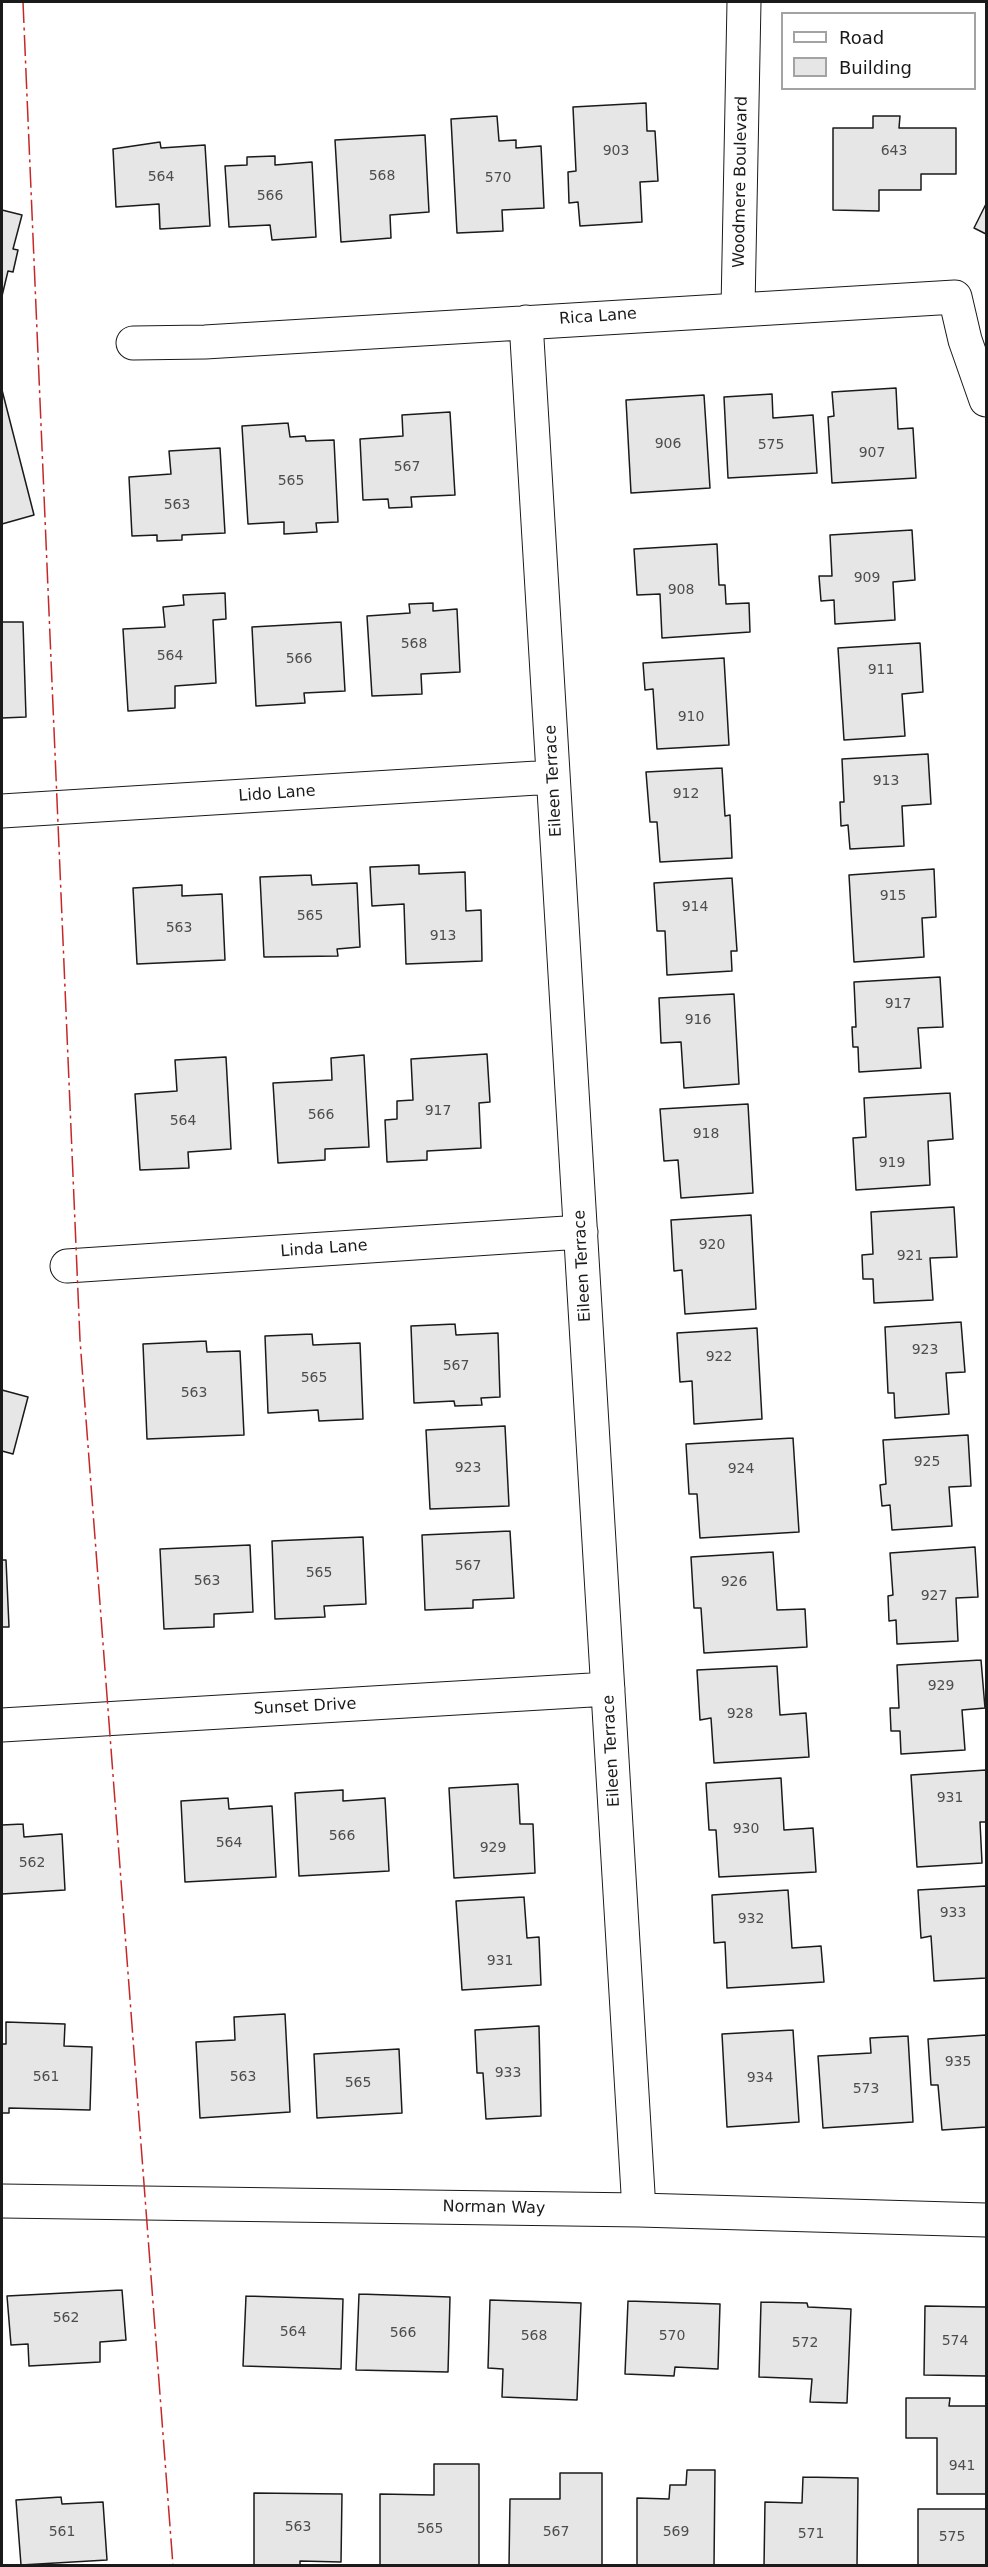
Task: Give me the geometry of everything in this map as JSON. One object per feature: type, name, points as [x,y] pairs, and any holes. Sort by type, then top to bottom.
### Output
[{"type":"street","name":"Woodmere Boulevard","points":[[738,308],[744,2]]},
{"type":"street","name":"Rica Lane","points":[[133,342],[205,342],[738,308],[955,297],[965,340],[987,400]]},
{"type":"street","name":"Eileen Terrace","points":[[526,322],[639,2210]]},
{"type":"street","name":"Lido Lane","points":[[2,811],[553,777]]},
{"type":"street","name":"Linda Lane","points":[[67,1266],[581,1232]]},
{"type":"street","name":"Sunset Drive","points":[[2,1725],[608,1689]]},
{"type":"street","name":"Norman Way","points":[[2,2201],[639,2210],[987,2220]]},
{"type":"building","points":[[646,103],[647,131],[655,131],[658,181],[640,182],[642,222],[580,226],[578,202],[569,203],[568,172],[576,171],[573,107]]},
{"type":"building","points":[[497,116],[499,141],[516,140],[516,148],[541,146],[544,208],[502,210],[503,231],[457,233],[451,119]]},
{"type":"building","points":[[873,116],[900,116],[899,128],[956,128],[956,174],[921,174],[921,190],[879,190],[879,211],[833,210],[833,128],[873,128]]},
{"type":"building","points":[[425,135],[429,212],[390,215],[391,238],[341,242],[335,140]]},
{"type":"building","points":[[160,142],[161,148],[205,145],[210,226],[160,229],[159,204],[116,207],[113,149]]},
{"type":"building","points":[[275,156],[275,165],[312,162],[316,237],[272,240],[270,225],[229,227],[225,166],[247,165],[247,157]]},
{"type":"building","points":[[986,204],[986,234],[974,228]]},
{"type":"building","points":[[2,210],[22,215],[13,249],[18,250],[13,272],[8,271],[2,296]]},
{"type":"building","points":[[896,388],[898,429],[913,428],[916,478],[832,483],[828,417],[834,416],[832,392]]},
{"type":"building","points":[[2,390],[34,515],[2,524]]},
{"type":"building","points":[[772,394],[773,418],[813,415],[817,473],[728,478],[724,397]]},
{"type":"building","points":[[704,395],[710,488],[631,493],[626,400]]},
{"type":"building","points":[[450,412],[455,495],[411,497],[412,507],[389,508],[388,499],[363,500],[360,439],[403,436],[402,415]]},
{"type":"building","points":[[288,423],[290,437],[305,436],[306,441],[334,440],[338,522],[316,523],[317,532],[284,534],[284,522],[248,524],[242,426]]},
{"type":"building","points":[[220,448],[225,533],[182,535],[182,540],[157,541],[157,535],[132,536],[129,477],[171,474],[169,451]]},
{"type":"building","points":[[912,530],[915,580],[893,582],[895,620],[835,624],[834,600],[821,601],[819,576],[832,576],[830,535]]},
{"type":"building","points":[[717,544],[719,585],[725,585],[726,604],[749,603],[750,632],[662,638],[660,594],[637,595],[634,549]]},
{"type":"building","points":[[225,593],[226,619],[213,620],[216,683],[175,686],[175,708],[128,711],[123,629],[165,627],[163,607],[184,605],[183,595]]},
{"type":"building","points":[[433,603],[433,611],[457,609],[460,672],[421,674],[422,694],[372,696],[367,616],[410,613],[409,604]]},
{"type":"building","points":[[2,622],[23,622],[26,717],[2,718]]},
{"type":"building","points":[[341,622],[345,691],[304,693],[305,703],[256,706],[252,627]]},
{"type":"building","points":[[920,643],[923,692],[902,694],[905,736],[844,740],[838,648]]},
{"type":"building","points":[[724,658],[729,745],[657,749],[653,689],[645,690],[643,663]]},
{"type":"building","points":[[928,754],[931,804],[902,806],[904,846],[850,849],[848,825],[841,826],[840,802],[844,802],[842,759]]},
{"type":"building","points":[[722,768],[725,816],[730,815],[732,858],[660,862],[657,822],[650,822],[646,772]]},
{"type":"building","points":[[419,865],[419,874],[465,872],[466,911],[481,910],[482,961],[406,964],[404,904],[372,906],[370,867]]},
{"type":"building","points":[[934,869],[936,917],[922,918],[924,957],[854,962],[849,875]]},
{"type":"building","points":[[311,875],[312,885],[357,883],[360,947],[337,949],[338,956],[264,957],[260,877]]},
{"type":"building","points":[[732,878],[737,951],[731,951],[732,971],[667,975],[665,931],[657,931],[654,883]]},
{"type":"building","points":[[182,885],[182,896],[222,894],[225,960],[137,964],[133,888]]},
{"type":"building","points":[[940,977],[943,1027],[918,1028],[921,1068],[859,1072],[858,1047],[853,1047],[852,1027],[856,1027],[854,982]]},
{"type":"building","points":[[734,994],[739,1084],[684,1088],[681,1042],[661,1043],[659,998]]},
{"type":"building","points":[[487,1054],[490,1102],[479,1103],[481,1148],[427,1151],[427,1160],[387,1162],[385,1120],[397,1119],[397,1101],[413,1100],[411,1059]]},
{"type":"building","points":[[364,1055],[369,1147],[325,1149],[325,1160],[278,1163],[273,1083],[332,1080],[331,1058]]},
{"type":"building","points":[[226,1057],[231,1149],[188,1152],[189,1168],[140,1170],[135,1094],[177,1091],[175,1060]]},
{"type":"building","points":[[950,1093],[953,1139],[928,1141],[930,1185],[856,1190],[853,1138],[866,1137],[864,1098]]},
{"type":"building","points":[[748,1104],[753,1193],[681,1198],[678,1160],[664,1161],[660,1109]]},
{"type":"building","points":[[954,1207],[957,1257],[930,1258],[933,1300],[874,1303],[873,1279],[863,1279],[862,1255],[873,1254],[871,1212]]},
{"type":"building","points":[[751,1215],[756,1309],[685,1314],[682,1270],[674,1271],[671,1220]]},
{"type":"building","points":[[961,1322],[965,1372],[946,1373],[949,1414],[895,1418],[894,1393],[888,1393],[885,1327]]},
{"type":"building","points":[[455,1324],[456,1335],[498,1333],[500,1397],[481,1398],[482,1405],[455,1406],[454,1401],[414,1403],[411,1326]]},
{"type":"building","points":[[757,1328],[762,1419],[694,1424],[692,1381],[680,1382],[677,1333]]},
{"type":"building","points":[[312,1334],[313,1345],[360,1343],[363,1419],[319,1421],[318,1410],[268,1413],[265,1336]]},
{"type":"building","points":[[206,1341],[207,1352],[240,1351],[244,1435],[147,1439],[143,1344]]},
{"type":"building","points":[[2,1390],[28,1397],[13,1454],[2,1451]]},
{"type":"building","points":[[505,1426],[509,1506],[430,1509],[426,1430]]},
{"type":"building","points":[[968,1435],[971,1486],[949,1487],[952,1526],[892,1530],[890,1505],[882,1506],[880,1485],[886,1484],[883,1440]]},
{"type":"building","points":[[793,1438],[799,1532],[700,1538],[697,1494],[689,1494],[686,1444]]},
{"type":"building","points":[[510,1531],[514,1598],[473,1600],[473,1608],[425,1610],[422,1535]]},
{"type":"building","points":[[363,1537],[366,1604],[324,1606],[325,1617],[275,1619],[272,1541]]},
{"type":"building","points":[[250,1545],[253,1612],[214,1614],[214,1627],[164,1629],[160,1549]]},
{"type":"building","points":[[975,1547],[978,1597],[956,1598],[958,1641],[897,1644],[896,1620],[889,1621],[888,1596],[893,1595],[890,1553]]},
{"type":"building","points":[[773,1552],[777,1610],[805,1609],[807,1647],[704,1653],[701,1608],[694,1608],[691,1557]]},
{"type":"building","points":[[2,1560],[6,1560],[9,1627],[2,1627]]},
{"type":"building","points":[[981,1660],[985,1708],[962,1710],[965,1750],[901,1754],[900,1731],[891,1731],[890,1708],[899,1708],[897,1665]]},
{"type":"building","points":[[777,1666],[780,1715],[806,1713],[809,1757],[714,1763],[711,1718],[700,1720],[697,1670]]},
{"type":"building","points":[[986,1770],[986,1822],[980,1822],[982,1863],[917,1867],[911,1775]]},
{"type":"building","points":[[781,1778],[784,1830],[813,1828],[816,1872],[719,1877],[716,1830],[709,1830],[706,1783]]},
{"type":"building","points":[[518,1784],[520,1824],[533,1824],[535,1873],[454,1878],[449,1788]]},
{"type":"building","points":[[343,1790],[343,1801],[385,1798],[389,1871],[299,1876],[295,1793]]},
{"type":"building","points":[[228,1798],[229,1809],[272,1806],[276,1877],[185,1882],[181,1801]]},
{"type":"building","points":[[23,1824],[24,1837],[62,1834],[65,1890],[2,1894],[2,1825]]},
{"type":"building","points":[[986,1886],[986,1978],[934,1981],[931,1936],[921,1938],[918,1890]]},
{"type":"building","points":[[788,1890],[792,1948],[821,1946],[824,1982],[727,1988],[725,1942],[714,1943],[712,1895]]},
{"type":"building","points":[[524,1897],[527,1938],[539,1937],[541,1985],[462,1990],[456,1901]]},
{"type":"building","points":[[285,2014],[290,2112],[200,2118],[196,2042],[235,2040],[234,2017]]},
{"type":"building","points":[[6,2022],[65,2024],[64,2046],[92,2047],[90,2110],[9,2108],[9,2113],[2,2113],[2,2044],[6,2044]]},
{"type":"building","points":[[539,2026],[541,2116],[486,2119],[483,2073],[477,2073],[475,2030]]},
{"type":"building","points":[[793,2030],[799,2122],[727,2127],[722,2034]]},
{"type":"building","points":[[986,2035],[986,2127],[942,2130],[938,2085],[931,2085],[928,2039]]},
{"type":"building","points":[[908,2036],[913,2122],[823,2128],[818,2056],[871,2053],[870,2038]]},
{"type":"building","points":[[399,2049],[402,2113],[317,2118],[314,2054]]},
{"type":"building","points":[[122,2290],[126,2340],[100,2342],[100,2362],[29,2366],[28,2344],[11,2345],[7,2296]]},
{"type":"building","points":[[359,2294],[450,2297],[448,2372],[356,2370]]},
{"type":"building","points":[[246,2296],[343,2299],[341,2369],[243,2366]]},
{"type":"building","points":[[490,2300],[581,2303],[577,2400],[502,2397],[503,2369],[488,2368]]},
{"type":"building","points":[[628,2301],[720,2304],[718,2369],[675,2367],[674,2376],[625,2374]]},
{"type":"building","points":[[761,2302],[807,2303],[808,2307],[851,2309],[847,2403],[810,2402],[812,2379],[759,2377]]},
{"type":"building","points":[[925,2306],[986,2307],[986,2376],[924,2375]]},
{"type":"building","points":[[906,2398],[950,2398],[949,2406],[986,2406],[986,2494],[937,2494],[937,2438],[906,2438]]},
{"type":"building","points":[[434,2464],[479,2464],[479,2565],[380,2566],[380,2494],[434,2495]]},
{"type":"building","points":[[687,2470],[715,2470],[714,2566],[637,2566],[637,2498],[669,2499],[670,2485],[686,2485]]},
{"type":"building","points":[[560,2473],[602,2473],[602,2566],[509,2566],[510,2499],[560,2499]]},
{"type":"building","points":[[803,2477],[858,2478],[857,2566],[764,2566],[765,2502],[802,2503]]},
{"type":"building","points":[[254,2493],[342,2494],[341,2562],[300,2561],[300,2566],[254,2566]]},
{"type":"building","points":[[61,2497],[62,2504],[103,2502],[107,2560],[21,2565],[16,2500]]},
{"type":"building","points":[[918,2509],[986,2509],[986,2566],[918,2566]]},
{"type":"power","points":[[23,2],[80,1340],[173,2566]]}]
